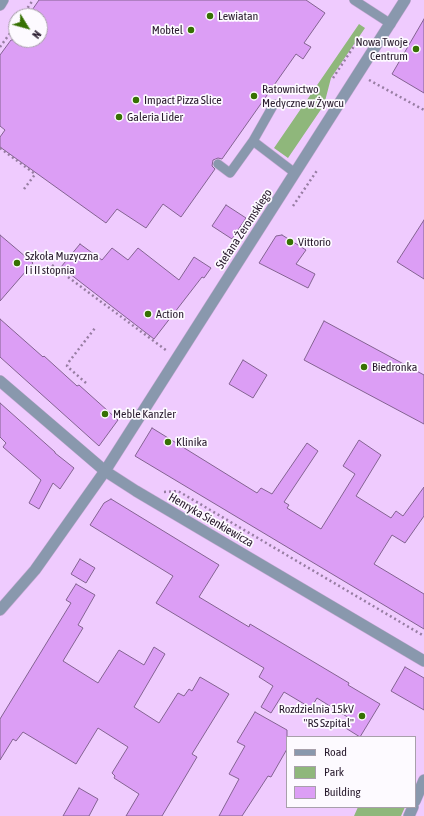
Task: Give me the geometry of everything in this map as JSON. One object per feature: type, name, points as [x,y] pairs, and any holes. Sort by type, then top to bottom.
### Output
[{"type":"street","points":[[0,5],[3,0]]},
{"type":"street","name":"Stefana Żeromskiego","points":[[0,610],[35,570],[105,471],[405,0]]},
{"type":"street","name":"Henryka Sienkiewicza","points":[[0,381],[105,471],[136,491],[424,661]]},
{"type":"street","points":[[416,799],[424,780]]},
{"type":"lane","points":[[354,0],[391,24]]},
{"type":"lane","points":[[218,164],[230,173],[253,141],[274,104]]},
{"type":"lane","points":[[253,141],[295,173]]},
{"type":"path","points":[[0,47],[8,36]]},
{"type":"path","points":[[333,78],[360,37]]},
{"type":"path","points":[[368,80],[424,110]]},
{"type":"path","points":[[0,148],[36,173],[24,188]]},
{"type":"path","points":[[293,206],[318,169]]},
{"type":"path","points":[[52,265],[169,353]]},
{"type":"path","points":[[86,383],[67,366],[95,328]]},
{"type":"path","points":[[178,491],[424,636]]},
{"type":"green space","points":[[359,24],[365,28],[331,78],[324,105],[288,158],[274,148]]},
{"type":"green space","points":[[358,808],[405,808],[401,816],[354,816]]},
{"type":"building","name":"Galeria Lider","points":[[39,0],[306,0],[325,13],[304,43],[311,47],[303,59],[296,54],[222,159],[218,158],[213,160],[212,166],[215,169],[181,217],[163,204],[146,228],[117,209],[106,223],[0,147],[0,137],[5,130],[0,126],[0,55],[8,44],[8,48],[48,48],[48,8],[34,8]]},
{"type":"building","name":"Nowa Twoje Centrum","points":[[424,19],[424,93],[392,74]]},
{"type":"building","points":[[226,205],[246,218],[232,239],[212,226]]},
{"type":"building","points":[[424,220],[424,279],[397,262]]},
{"type":"building","points":[[0,235],[33,263],[0,301]]},
{"type":"building","points":[[282,235],[306,250],[296,264],[315,274],[308,288],[259,263],[276,236]]},
{"type":"building","name":"Action","points":[[80,244],[102,260],[112,248],[128,260],[138,248],[179,280],[194,257],[211,268],[204,278],[202,277],[154,339],[61,267]]},
{"type":"building","points":[[0,319],[77,386],[79,385],[118,420],[99,446],[0,357]]},
{"type":"building","name":"Biedronka","points":[[324,321],[424,375],[424,424],[304,360]]},
{"type":"building","points":[[243,360],[267,375],[253,398],[229,384]]},
{"type":"building","points":[[0,403],[55,453],[74,468],[60,489],[53,483],[39,509],[29,503],[41,480],[3,447],[6,443],[0,437]]},
{"type":"building","points":[[152,428],[257,493],[261,488],[272,494],[307,443],[318,451],[284,502],[289,505],[287,508],[321,529],[355,474],[343,466],[359,440],[381,455],[356,496],[391,518],[396,511],[403,516],[424,487],[424,516],[405,543],[392,535],[374,564],[424,594],[424,629],[135,456]]},
{"type":"building","points":[[111,499],[219,565],[199,597],[249,627],[250,624],[349,683],[348,685],[380,704],[361,736],[344,727],[349,718],[317,698],[311,708],[284,692],[271,713],[261,707],[273,686],[259,677],[264,668],[156,603],[173,576],[90,525],[104,503]]},
{"type":"building","points":[[80,559],[95,568],[86,583],[71,574]]},
{"type":"building","points":[[76,584],[95,595],[78,625],[83,628],[63,661],[98,683],[119,650],[144,665],[154,647],[165,654],[134,707],[159,723],[178,693],[184,696],[189,689],[192,691],[200,677],[229,694],[192,754],[197,757],[162,816],[126,816],[139,794],[114,778],[115,776],[112,773],[128,747],[98,728],[76,764],[23,732],[16,741],[13,739],[0,760],[0,719],[71,603],[66,600]]},
{"type":"building","points":[[405,667],[424,678],[424,710],[391,691]]},
{"type":"building","points":[[255,712],[287,730],[286,751],[271,777],[268,776],[242,816],[219,816],[239,779],[229,774],[245,746],[237,742]]},
{"type":"building","points":[[79,788],[98,799],[89,816],[63,816]]},
{"type":"place","name":"Lewiatan","points":[[210,16]]},
{"type":"place","name":"Mobtel","points":[[191,30]]},
{"type":"place","name":"Nowa Twoje Centrum","points":[[416,49]]},
{"type":"place","name":"Ratownictwo Medyczne w Żywcu","points":[[254,96]]},
{"type":"place","name":"Impact Pizza Slice","points":[[136,100]]},
{"type":"place","name":"Galeria Lider","points":[[119,117]]},
{"type":"place","name":"Vittorio","points":[[290,242]]},
{"type":"place","name":"Szkoła Muzyczna I i II stopnia","points":[[17,263]]},
{"type":"place","name":"Action","points":[[148,314]]},
{"type":"place","name":"Biedronka","points":[[364,367]]},
{"type":"place","name":"Meble Kanzler","points":[[105,414]]},
{"type":"place","name":"Klinika","points":[[168,442]]},
{"type":"place","name":"Rozdzielnia 15kV \"RS Szpital\"","points":[[362,716]]}]
